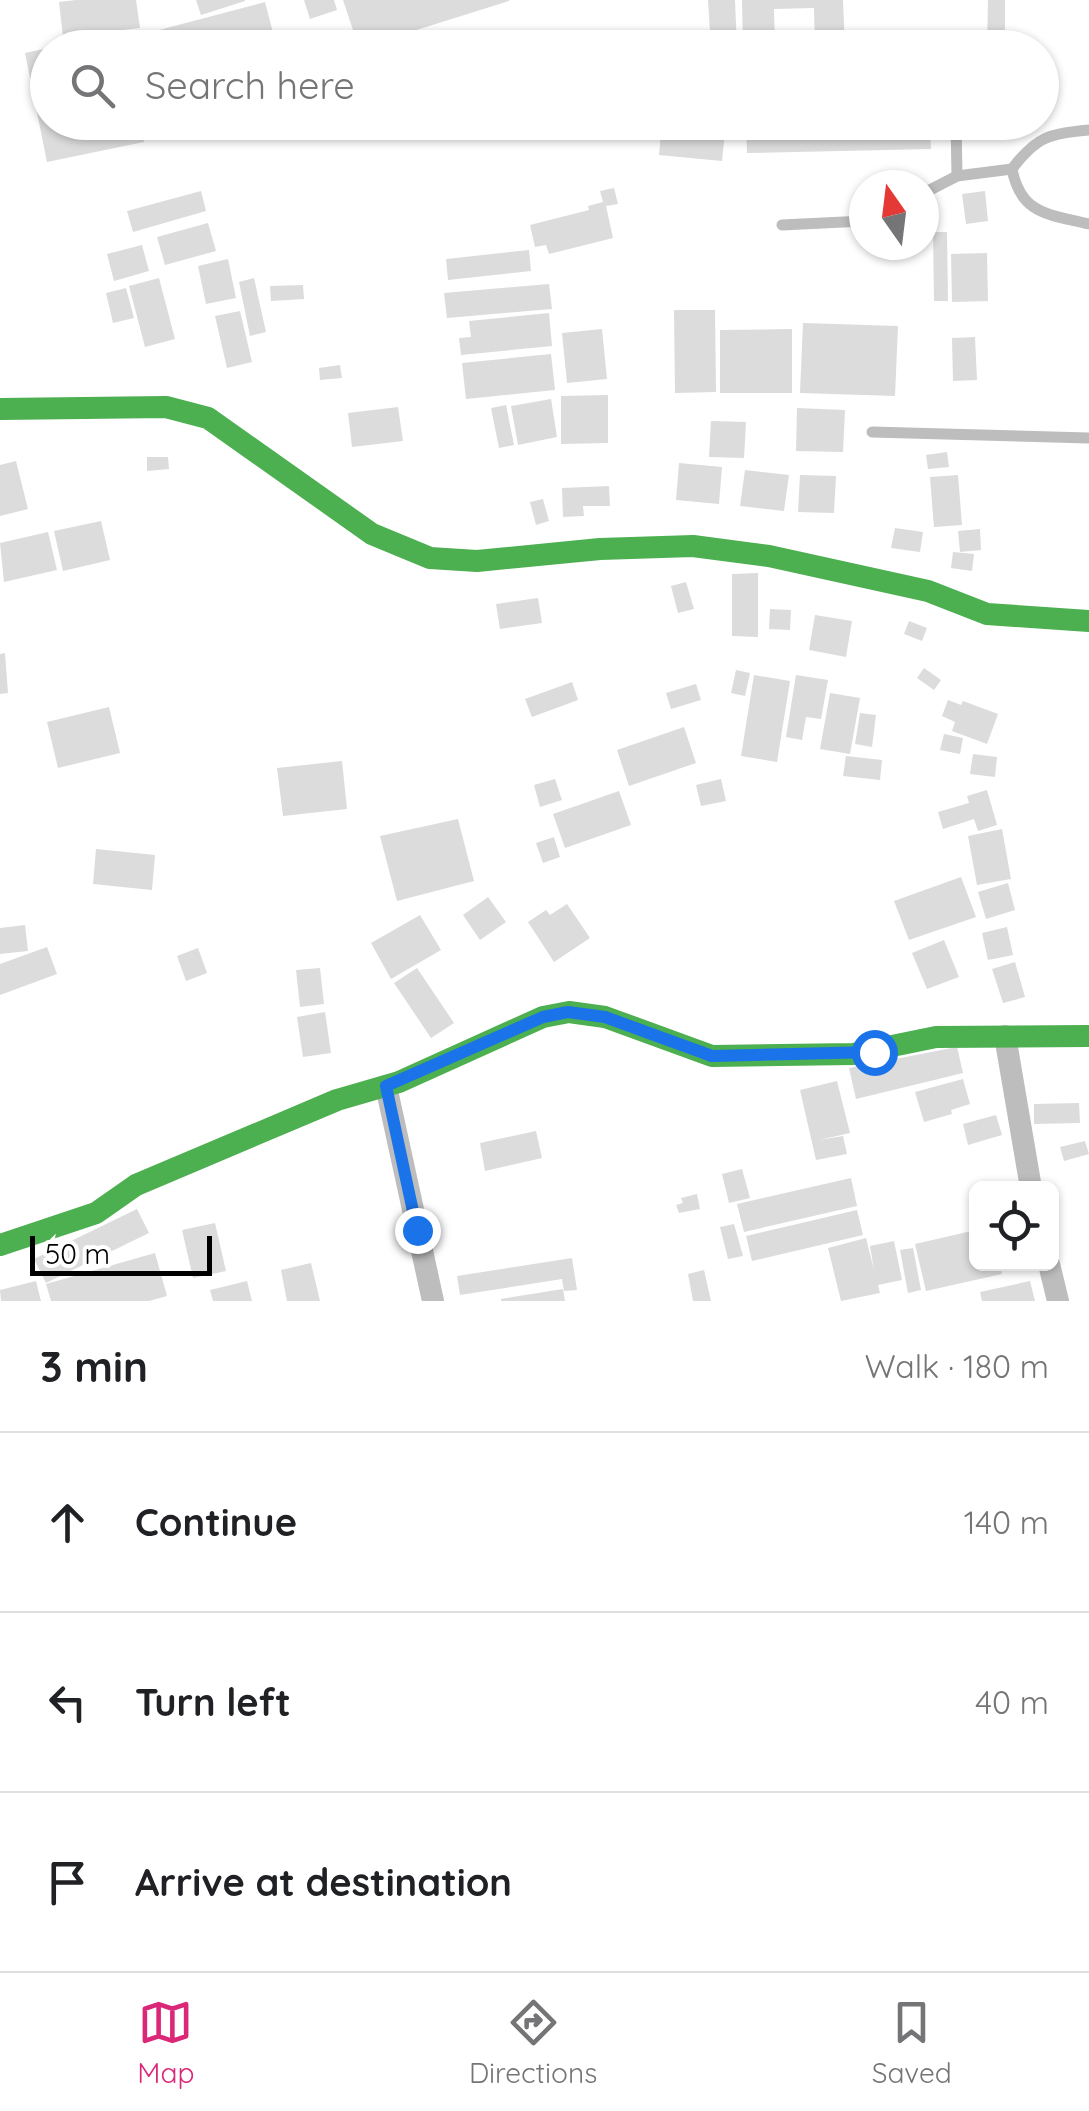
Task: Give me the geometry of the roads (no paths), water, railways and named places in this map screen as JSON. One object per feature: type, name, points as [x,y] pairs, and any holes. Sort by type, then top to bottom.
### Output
[{"type":"street","points":[[0,409],[166,407],[208,418],[372,534],[430,558],[476,561],[694,546],[769,556],[928,590],[986,614],[1089,621]]},
{"type":"street","points":[[0,1245],[96,1213],[136,1185],[337,1100],[386,1086],[543,1017],[568,1012],[605,1017],[712,1056],[853,1054],[936,1037],[1089,1036]]},
{"type":"street","points":[[1005,1036],[1030,1181]]},
{"type":"street","points":[[386,1086],[433,1301]]},
{"type":"street","points":[[1051,1271],[1058,1301]]},
{"type":"lane","points":[[1059,133],[1089,130]]},
{"type":"lane","points":[[956,140],[956,176]]},
{"type":"lane","points":[[1039,140],[1030,144],[1012,169],[1016,191],[1038,212],[1089,224]]},
{"type":"lane","points":[[939,186],[956,176],[1012,169]]},
{"type":"lane","points":[[782,225],[849,222]]},
{"type":"lane","points":[[872,432],[1089,438]]}]
